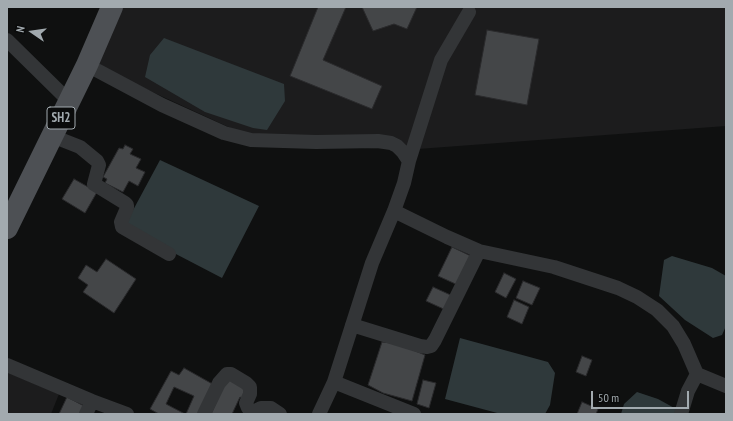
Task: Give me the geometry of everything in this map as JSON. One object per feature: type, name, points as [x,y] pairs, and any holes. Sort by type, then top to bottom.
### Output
[{"type":"main road","name":"SH2","points":[[7,228],[87,64],[112,7]]},
{"type":"street","points":[[319,414],[334,382],[372,263],[404,183],[409,162],[441,60],[469,12]]},
{"type":"street","points":[[7,40],[69,101]]},
{"type":"street","points":[[87,64],[162,105],[224,133],[252,140],[316,142],[378,141],[397,146],[409,162]]},
{"type":"street","points":[[52,136],[80,147],[97,161],[99,165],[94,184],[127,205],[121,222],[122,227],[169,254]]},
{"type":"street","points":[[394,211],[479,251],[554,267],[618,288],[636,297],[657,310],[673,326],[684,344],[697,374],[726,386]]},
{"type":"street","points":[[352,325],[420,346],[431,346],[436,340],[479,251]]},
{"type":"street","points":[[7,365],[89,408],[127,414]]},
{"type":"street","points":[[204,414],[219,382],[227,374],[231,374],[250,387],[250,394],[246,406],[253,413],[261,408],[270,408],[280,414]]},
{"type":"street","points":[[681,414],[688,391],[697,374]]},
{"type":"street","points":[[334,382],[414,414]]},
{"type":"shaded area","points":[[119,7],[726,7],[726,126],[418,149],[293,147],[248,136],[111,73],[94,59]]},
{"type":"shaded area","points":[[164,38],[284,84],[285,101],[267,130],[253,128],[205,112],[145,77],[150,55]]},
{"type":"shaded area","points":[[160,160],[259,206],[222,278],[124,227]]},
{"type":"shaded area","points":[[672,256],[712,268],[726,276],[726,326],[722,335],[713,338],[685,320],[659,296],[664,260]]},
{"type":"shaded area","points":[[460,338],[548,362],[555,373],[550,405],[545,414],[501,414],[445,399]]},
{"type":"shaded area","points":[[7,372],[59,394],[51,414],[7,414]]},
{"type":"shaded area","points":[[637,392],[658,399],[678,410],[677,414],[621,414],[624,404]]},
{"type":"building","points":[[318,7],[346,7],[323,60],[382,86],[372,109],[290,76]]},
{"type":"building","points":[[362,7],[417,7],[407,29],[394,24],[373,31]]},
{"type":"building","points":[[487,30],[539,39],[527,105],[475,95]]},
{"type":"building","points":[[125,145],[133,149],[130,154],[141,159],[136,168],[145,172],[138,186],[129,181],[123,192],[105,183],[107,179],[103,177],[119,148],[123,149]]},
{"type":"building","points":[[74,179],[97,192],[85,213],[62,199]]},
{"type":"building","points":[[452,247],[473,257],[460,286],[438,276]]},
{"type":"building","points":[[106,259],[136,279],[114,313],[83,292],[88,285],[78,278],[86,265],[97,272]]},
{"type":"building","points":[[504,273],[516,279],[506,298],[495,292]]},
{"type":"building","points":[[523,281],[540,288],[532,305],[516,298]]},
{"type":"building","points":[[433,287],[455,297],[448,311],[426,301]]},
{"type":"building","points":[[514,300],[529,307],[522,324],[507,317]]},
{"type":"building","points":[[382,342],[392,343],[425,355],[412,401],[383,393],[368,385]]},
{"type":"building","points":[[582,356],[592,360],[586,376],[576,372]]},
{"type":"building","points":[[184,368],[216,386],[200,414],[186,414],[194,396],[174,387],[166,404],[185,414],[159,414],[150,409],[171,371],[179,375]]},
{"type":"building","points":[[227,378],[249,388],[244,399],[240,397],[232,414],[211,414]]},
{"type":"building","points":[[423,380],[436,383],[429,408],[417,404]]},
{"type":"building","points":[[67,397],[84,406],[80,414],[59,414]]},
{"type":"building","points":[[582,402],[598,409],[596,414],[577,414]]}]
